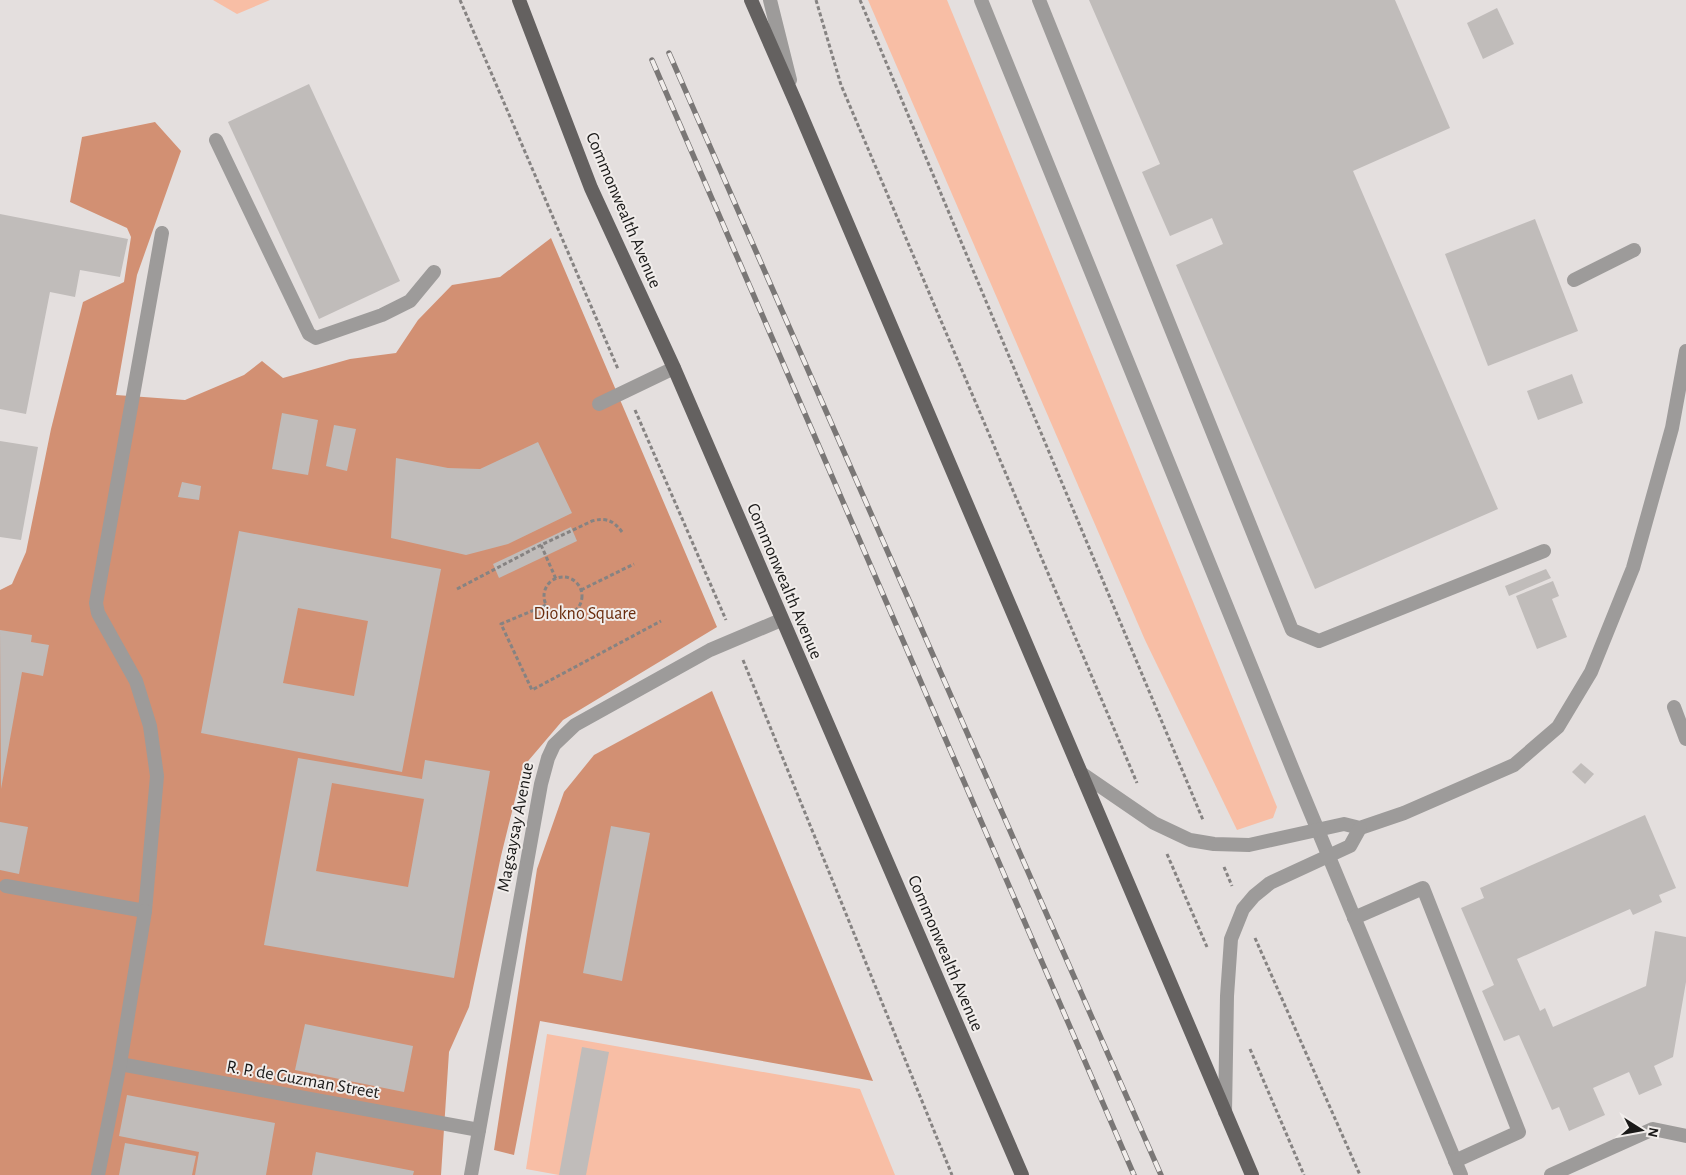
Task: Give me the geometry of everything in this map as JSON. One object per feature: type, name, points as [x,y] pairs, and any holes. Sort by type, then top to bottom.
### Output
[{"type":"main road","name":"Commonwealth Avenue","points":[[519,0],[591,188],[674,368],[781,620],[1022,1175]]},
{"type":"main road","points":[[751,0],[1252,1175]]},
{"type":"street","points":[[770,0],[796,103]]},
{"type":"street","points":[[778,0],[796,103]]},
{"type":"street","points":[[981,0],[1328,857],[1461,1175]]},
{"type":"street","points":[[1040,0],[1292,630],[1318,641],[1544,551]]},
{"type":"street","points":[[216,140],[308,334],[316,338],[382,316],[410,301],[434,272]]},
{"type":"street","points":[[98,1175],[120,1064],[145,911],[157,776],[150,726],[136,681],[98,613],[96,603],[162,233]]},
{"type":"street","points":[[1574,280],[1634,250]]},
{"type":"street","points":[[1081,773],[1154,823],[1190,840],[1214,844],[1249,845],[1344,824],[1360,828],[1404,813],[1514,765],[1558,727],[1591,672],[1633,568],[1672,428],[1686,351]]},
{"type":"street","points":[[599,404],[674,368]]},
{"type":"street","name":"Magsaysay Avenue","points":[[471,1175],[541,784],[548,758],[554,745],[575,725],[680,665],[781,620]]},
{"type":"street","points":[[1674,707],[1686,739]]},
{"type":"street","points":[[1225,1113],[1227,996],[1231,939],[1242,909],[1270,883],[1350,846],[1360,828]]},
{"type":"street","points":[[6,886],[145,911]]},
{"type":"street","points":[[1354,918],[1422,888],[1519,1132],[1455,1161]]},
{"type":"street","name":"R. P. de Guzman Street","points":[[120,1064],[479,1130]]},
{"type":"street","points":[[1551,1175],[1653,1129],[1686,1136]]},
{"type":"path","points":[[460,0],[734,640],[952,1175]]},
{"type":"path","points":[[816,0],[841,86],[1138,786]]},
{"type":"path","points":[[860,0],[1214,844],[1360,1175]]},
{"type":"path","points":[[457,589],[541,545],[592,521],[610,520],[622,532]]},
{"type":"path","points":[[541,545],[556,579]]},
{"type":"path","points":[[581,590],[634,564]]},
{"type":"path","points":[[568,578],[578,584],[581,590],[581,602],[573,612],[562,615],[555,613],[546,605],[544,599],[546,587],[556,579],[568,578]]},
{"type":"path","points":[[546,605],[501,624],[532,690],[661,621]]},
{"type":"path","points":[[1154,823],[1208,950]]},
{"type":"path","points":[[1246,1040],[1304,1175]]},
{"type":"shaded area","points":[[213,0],[270,0],[237,14]]},
{"type":"shaded area","points":[[868,0],[947,0],[1277,807],[1273,818],[1237,830],[1145,640]]},
{"type":"shaded area","points":[[547,1034],[860,1089],[895,1175],[559,1175],[526,1169]]},
{"type":"green space","name":"Diokno Square","points":[[155,122],[181,151],[137,275],[116,395],[185,400],[244,375],[262,361],[283,378],[350,359],[396,353],[418,320],[452,285],[500,277],[551,238],[717,627],[563,720],[523,767],[501,856],[469,1007],[449,1052],[441,1175],[0,1175],[0,590],[12,584],[26,552],[51,429],[83,302],[124,282],[131,237],[127,228],[70,202],[82,137]]},
{"type":"green space","points":[[712,691],[873,1081],[540,1021],[514,1155],[494,1150],[537,869],[564,792],[594,755]]},
{"type":"building","points":[[1089,0],[1395,0],[1450,128],[1353,171],[1498,509],[1315,589],[1176,265],[1223,244],[1212,218],[1170,236],[1142,172],[1160,164]]},
{"type":"building","points":[[1497,8],[1514,44],[1483,59],[1467,23]]},
{"type":"building","points":[[309,84],[400,281],[319,319],[228,122]]},
{"type":"building","points":[[0,214],[128,239],[120,277],[80,270],[75,297],[50,292],[26,414],[0,409]]},
{"type":"building","points":[[1535,219],[1578,331],[1488,366],[1445,254]]},
{"type":"building","points":[[1572,374],[1583,403],[1538,420],[1527,391]]},
{"type":"building","points":[[282,413],[318,420],[308,475],[272,469]]},
{"type":"building","points":[[334,425],[356,429],[347,471],[326,466]]},
{"type":"building","points":[[0,441],[38,447],[21,540],[0,537]]},
{"type":"building","points":[[538,442],[572,513],[508,544],[466,555],[391,538],[396,458],[448,468],[480,469]]},
{"type":"building","points":[[182,482],[201,486],[199,500],[178,497]]},
{"type":"building","points":[[571,527],[577,541],[499,578],[493,564]]},
{"type":"building","points":[[239,531],[441,569],[402,772],[201,733]],"holes":[[[298,608],[368,621],[354,696],[283,683]]]},
{"type":"building","points":[[1546,569],[1551,578],[1509,596],[1505,586]]},
{"type":"building","points":[[1553,581],[1559,596],[1552,599],[1567,637],[1537,649],[1516,596]]},
{"type":"building","points":[[0,630],[32,635],[31,642],[49,645],[43,676],[22,672],[1,789]]},
{"type":"building","points":[[298,758],[422,779],[425,760],[490,771],[454,978],[264,945]],"holes":[[[332,783],[424,799],[408,887],[316,871]]]},
{"type":"building","points":[[1581,763],[1594,774],[1585,784],[1572,772]]},
{"type":"building","points":[[1645,815],[1676,888],[1659,895],[1662,902],[1633,915],[1630,909],[1517,959],[1540,1011],[1545,1008],[1553,1027],[1646,986],[1655,931],[1686,937],[1686,982],[1673,1057],[1654,1066],[1662,1085],[1639,1095],[1629,1072],[1593,1088],[1605,1115],[1569,1131],[1559,1107],[1552,1110],[1519,1035],[1504,1041],[1482,991],[1494,985],[1461,908],[1484,898],[1480,888]]},
{"type":"building","points":[[0,822],[28,827],[19,874],[0,870]]},
{"type":"building","points":[[611,826],[650,833],[622,981],[583,973]]},
{"type":"building","points":[[305,1024],[413,1046],[404,1092],[295,1070]]},
{"type":"building","points":[[582,1047],[609,1052],[586,1175],[559,1175]]},
{"type":"building","points":[[127,1095],[275,1123],[266,1175],[195,1175],[199,1152],[119,1136]]},
{"type":"building","points":[[125,1143],[196,1156],[192,1175],[119,1175]]},
{"type":"building","points":[[316,1152],[414,1171],[413,1175],[312,1175]]},
{"type":"railway","points":[[669,53],[1161,1175]]},
{"type":"railway","points":[[652,60],[1134,1175]]}]
